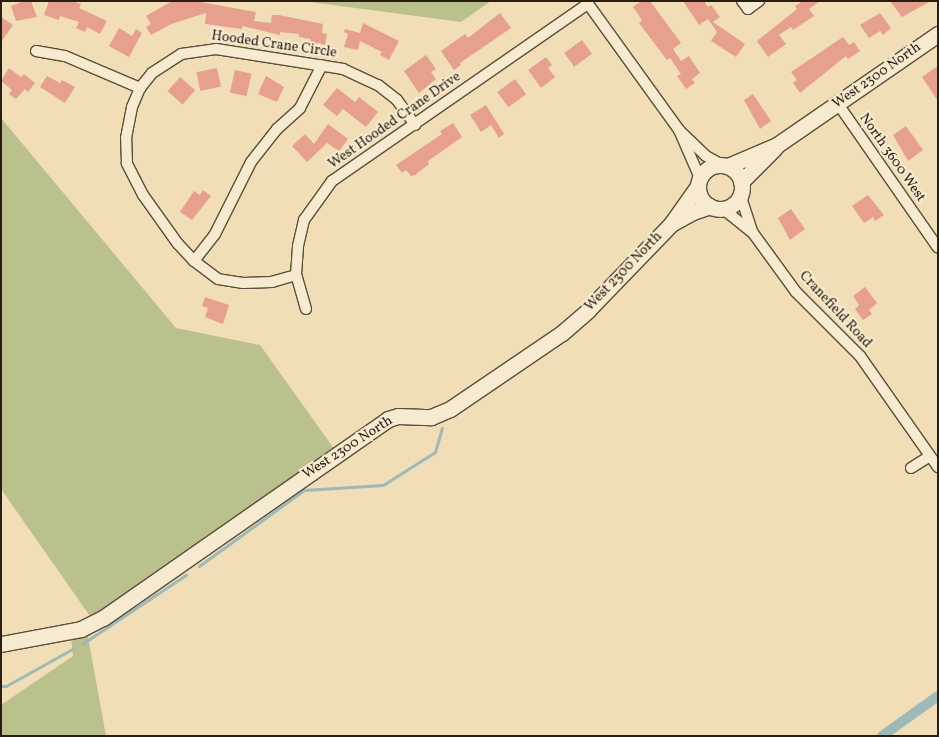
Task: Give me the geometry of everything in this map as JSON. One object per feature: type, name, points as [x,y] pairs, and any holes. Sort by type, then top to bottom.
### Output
[{"type":"street","points":[[745,5],[759,1]]},
{"type":"street","points":[[587,2],[679,130],[706,156],[738,175],[741,188]]},
{"type":"street","name":"West Hooded Crane Drive","points":[[306,309],[296,275],[298,246],[304,220],[316,201],[332,182],[415,125],[587,2]]},
{"type":"street","name":"West 2300 North","points":[[777,146],[938,34]]},
{"type":"street","name":"Hooded Crane Circle","points":[[296,275],[272,282],[243,283],[218,279],[194,261],[178,244],[143,195],[127,163],[126,138],[132,107],[140,88],[152,73],[166,62],[181,54],[201,49],[216,49],[343,69],[378,85],[397,100],[415,125]]},
{"type":"street","points":[[36,51],[65,56],[140,88]]},
{"type":"street","points":[[194,261],[215,234],[251,162],[277,130],[300,108],[322,65]]},
{"type":"street","name":"North 3600 West","points":[[838,104],[938,248]]},
{"type":"street","points":[[679,130],[699,182],[701,198],[716,207]]},
{"type":"street","points":[[671,224],[709,168],[725,166],[777,146]]},
{"type":"street","points":[[671,224],[693,212],[733,204],[741,188],[777,146]]},
{"type":"street","name":"Cranefield Road","points":[[741,188],[753,233]]},
{"type":"street","name":"Cranefield Road","points":[[716,207],[753,233],[796,292],[860,356],[938,467]]},
{"type":"street","name":"West 2300 North","points":[[1,644],[81,629],[103,618],[388,419],[398,416],[431,417],[450,409],[562,333],[602,296],[671,224]]},
{"type":"street","points":[[911,468],[930,456]]},
{"type":"green space","points":[[303,1],[491,1],[461,22]]},
{"type":"green space","points":[[1,118],[176,328],[260,345],[335,450],[88,637],[106,736],[1,736],[1,705],[73,656],[70,628],[92,619],[1,489]]},
{"type":"building","points":[[24,1],[31,1],[37,17],[16,21],[11,6]]},
{"type":"building","points":[[49,1],[72,1],[81,4],[79,8],[107,21],[100,34],[87,27],[85,32],[76,28],[79,22],[60,16],[59,20],[44,15]]},
{"type":"building","points":[[172,1],[195,1],[256,12],[254,21],[271,23],[272,15],[279,15],[323,24],[322,33],[327,34],[325,45],[310,42],[311,39],[299,37],[299,34],[280,32],[280,35],[242,26],[242,29],[205,24],[206,13],[171,24],[151,35],[146,27],[151,24],[146,16]]},
{"type":"building","points":[[641,1],[650,1],[681,43],[673,49],[681,61],[689,56],[700,73],[692,79],[695,83],[686,89],[677,76],[681,74],[670,58],[667,60],[639,23],[642,20],[633,7]]},
{"type":"building","points":[[683,1],[704,1],[708,7],[711,5],[720,17],[713,22],[745,44],[736,57],[711,41],[717,32],[708,19],[699,25]]},
{"type":"building","points":[[803,1],[820,1],[809,9],[814,16],[793,30],[791,27],[779,35],[786,44],[768,57],[757,41],[797,9],[795,6]]},
{"type":"building","points":[[890,1],[931,1],[902,17]]},
{"type":"building","points":[[500,13],[511,28],[460,63],[461,65],[454,70],[441,51],[465,34],[468,38]]},
{"type":"building","points":[[880,13],[891,28],[883,35],[880,31],[869,38],[860,25]]},
{"type":"building","points":[[1,17],[13,25],[1,42]]},
{"type":"building","points":[[363,23],[399,41],[389,60],[380,55],[382,52],[360,41],[358,50],[344,47],[348,34],[344,32],[345,29],[360,33]]},
{"type":"building","points":[[119,28],[132,36],[136,29],[142,33],[129,57],[109,46]]},
{"type":"building","points":[[843,37],[849,45],[854,42],[860,51],[848,59],[846,56],[800,93],[793,83],[797,80],[791,72]]},
{"type":"building","points":[[582,40],[592,54],[574,67],[564,53]]},
{"type":"building","points":[[426,55],[436,69],[431,72],[436,79],[419,93],[404,71]]},
{"type":"building","points":[[546,57],[552,65],[548,68],[555,77],[541,88],[528,70]]},
{"type":"building","points":[[938,66],[938,101],[922,77]]},
{"type":"building","points":[[9,68],[21,77],[24,74],[35,83],[28,92],[25,89],[16,99],[9,94],[12,90],[1,81]]},
{"type":"building","points":[[217,68],[221,87],[200,91],[196,72]]},
{"type":"building","points":[[235,70],[252,74],[246,96],[230,92]]},
{"type":"building","points":[[47,76],[60,83],[62,80],[75,87],[65,103],[40,87]]},
{"type":"building","points":[[266,76],[284,87],[277,102],[258,94]]},
{"type":"building","points":[[180,77],[195,90],[183,104],[168,91]]},
{"type":"building","points":[[515,79],[526,94],[508,107],[497,92]]},
{"type":"building","points":[[337,88],[355,102],[359,97],[378,112],[366,127],[343,109],[337,116],[323,105]]},
{"type":"building","points":[[753,94],[771,121],[760,129],[744,100]]},
{"type":"building","points":[[486,105],[504,134],[499,138],[491,125],[481,132],[470,115]]},
{"type":"building","points":[[453,123],[462,137],[428,161],[429,164],[415,175],[411,176],[406,170],[402,173],[396,165],[442,134],[440,131]]},
{"type":"building","points":[[328,124],[348,139],[339,151],[327,143],[307,162],[292,146],[305,134],[314,144]]},
{"type":"building","points":[[906,126],[923,150],[908,161],[893,135]]},
{"type":"building","points":[[203,190],[211,196],[192,220],[180,212],[194,191],[200,195]]},
{"type":"building","points":[[868,195],[884,215],[875,221],[873,217],[864,223],[852,206]]},
{"type":"building","points":[[791,209],[805,229],[790,240],[778,218]]},
{"type":"building","points":[[865,287],[877,303],[869,310],[872,314],[863,320],[855,309],[859,305],[853,296]]},
{"type":"building","points":[[205,297],[229,305],[223,324],[205,317],[208,308],[202,306]]},
{"type":"waterway","points":[[199,566],[304,490],[383,485],[435,452],[442,428]]},
{"type":"waterway","points":[[82,644],[186,575]]},
{"type":"waterway","points":[[1,686],[6,686],[74,648]]},
{"type":"waterway","points":[[882,736],[938,696]]}]
